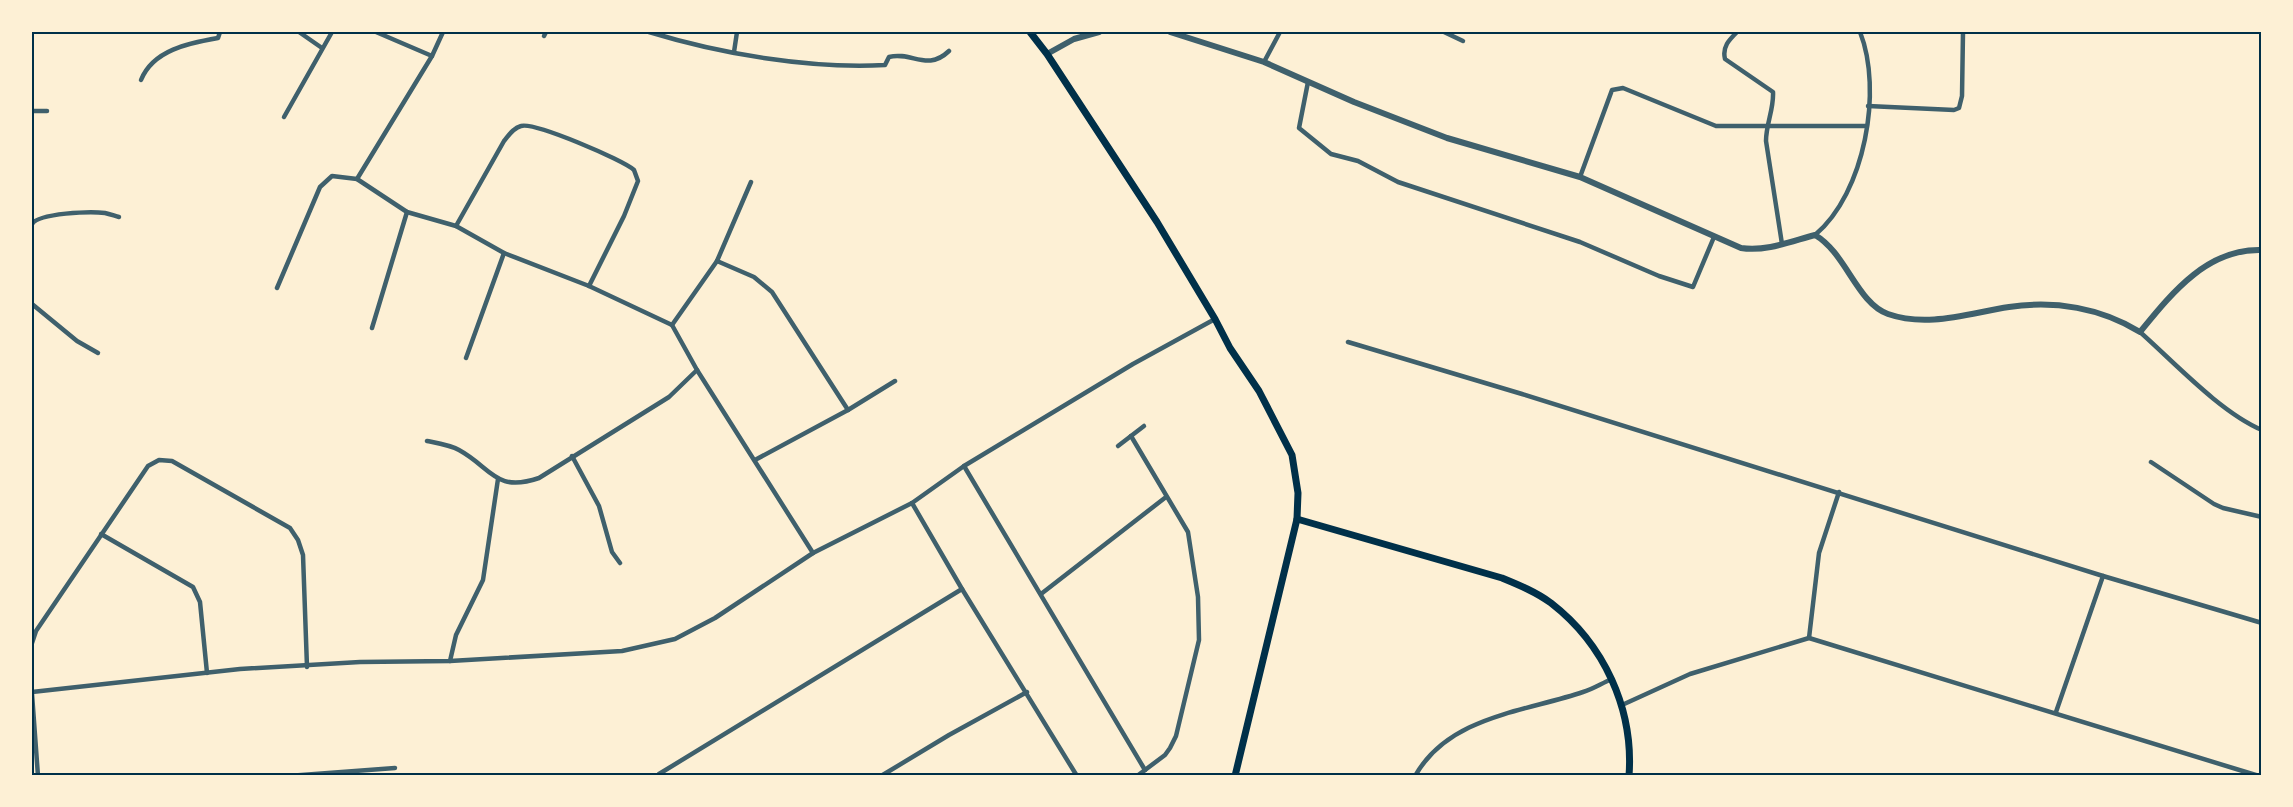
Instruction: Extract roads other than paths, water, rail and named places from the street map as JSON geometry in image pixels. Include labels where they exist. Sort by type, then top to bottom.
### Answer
[{"type":"main road","points":[[1030,32],[1047,54],[1157,222],[1230,348],[1259,391],[1289,448],[1298,493],[1297,519],[1235,776]]},
{"type":"main road","points":[[1297,519],[1502,578],[1550,602],[1578,628],[1603,661],[1612,679],[1622,705],[1629,747],[1629,776]]},
{"type":"street","points":[[141,80],[146,67],[165,53],[191,43],[218,38],[220,32]]},
{"type":"street","points":[[299,32],[322,48]]},
{"type":"street","points":[[284,117],[332,32]]},
{"type":"street","points":[[376,32],[432,56]]},
{"type":"street","points":[[357,179],[432,56],[443,32]]},
{"type":"street","points":[[649,32],[734,52],[804,63],[874,66],[885,65],[889,57],[895,55],[929,62],[944,56],[949,51]]},
{"type":"street","points":[[734,52],[737,32]]},
{"type":"street","points":[[1047,54],[1074,39],[1099,32]]},
{"type":"street","points":[[1170,32],[1264,62],[1407,124],[1580,177],[1714,237],[1750,249],[1782,244],[1815,235],[1836,214],[1855,175],[1866,126],[1869,73],[1860,32]]},
{"type":"street","points":[[1264,62],[1280,32]]},
{"type":"street","points":[[1444,32],[1463,41]]},
{"type":"street","points":[[1737,32],[1727,43],[1723,52],[1725,59],[1773,92],[1766,127],[1766,141],[1782,244]]},
{"type":"street","points":[[1868,106],[1954,110],[1959,108],[1962,96],[1963,32]]},
{"type":"street","points":[[1308,82],[1299,128],[1331,154],[1358,161],[1398,182],[1580,242],[1659,276],[1693,287],[1714,237]]},
{"type":"street","points":[[1580,177],[1612,90],[1617,88],[1623,88],[1716,126],[1866,126]]},
{"type":"street","points":[[32,111],[47,111]]},
{"type":"street","points":[[456,226],[510,132],[523,125],[545,129],[630,166],[638,181],[624,216],[589,286]]},
{"type":"street","points":[[277,288],[320,188],[332,176],[357,179],[407,212],[456,226],[504,253],[589,286],[672,325],[697,370],[813,553]]},
{"type":"street","points":[[672,325],[717,261],[751,182]]},
{"type":"street","points":[[372,328],[407,212]]},
{"type":"street","points":[[32,224],[41,217],[79,213],[105,213],[119,217]]},
{"type":"street","points":[[1815,235],[1827,242],[1867,299],[1884,313],[1926,321],[2010,307],[2066,304],[2111,318],[2140,332],[2211,395],[2243,420],[2262,430]]},
{"type":"street","points":[[2140,332],[2171,293],[2197,272],[2216,260],[2232,254],[2262,250]]},
{"type":"street","points":[[466,358],[504,253]]},
{"type":"street","points":[[717,261],[754,277],[772,292],[848,410]]},
{"type":"street","points":[[32,304],[77,341],[98,353]]},
{"type":"street","points":[[38,776],[32,693],[240,669],[450,661],[622,651],[675,639],[715,618],[813,553],[912,503],[964,466],[1133,364],[1215,319]]},
{"type":"street","points":[[1348,342],[2262,623]]},
{"type":"street","points":[[427,441],[458,449],[498,479],[507,483],[529,482],[669,397],[697,370]]},
{"type":"street","points":[[754,460],[848,410],[895,381]]},
{"type":"street","points":[[1118,446],[1144,426]]},
{"type":"street","points":[[1131,436],[1188,532],[1199,613],[1199,640],[1176,736],[1165,755],[1137,776]]},
{"type":"street","points":[[572,456],[599,506],[612,552],[620,563]]},
{"type":"street","points":[[32,643],[36,631],[148,466],[159,460],[172,461],[290,528],[298,540],[303,555],[307,667]]},
{"type":"street","points":[[2151,462],[2223,508],[2262,517]]},
{"type":"street","points":[[964,466],[1145,770]]},
{"type":"street","points":[[450,661],[456,635],[483,580],[498,479]]},
{"type":"street","points":[[1809,638],[1819,554],[1839,492]]},
{"type":"street","points":[[1041,594],[1166,497]]},
{"type":"street","points":[[912,503],[1077,776]]},
{"type":"street","points":[[101,534],[195,591],[200,602],[207,673]]},
{"type":"street","points":[[2056,712],[2103,576]]},
{"type":"street","points":[[659,774],[962,589]]},
{"type":"street","points":[[1622,705],[1690,674],[1809,638],[2259,776]]},
{"type":"street","points":[[1415,776],[1434,750],[1449,738],[1473,725],[1585,691],[1612,679]]},
{"type":"street","points":[[881,776],[1027,692]]},
{"type":"street","points":[[288,776],[395,768]]}]
